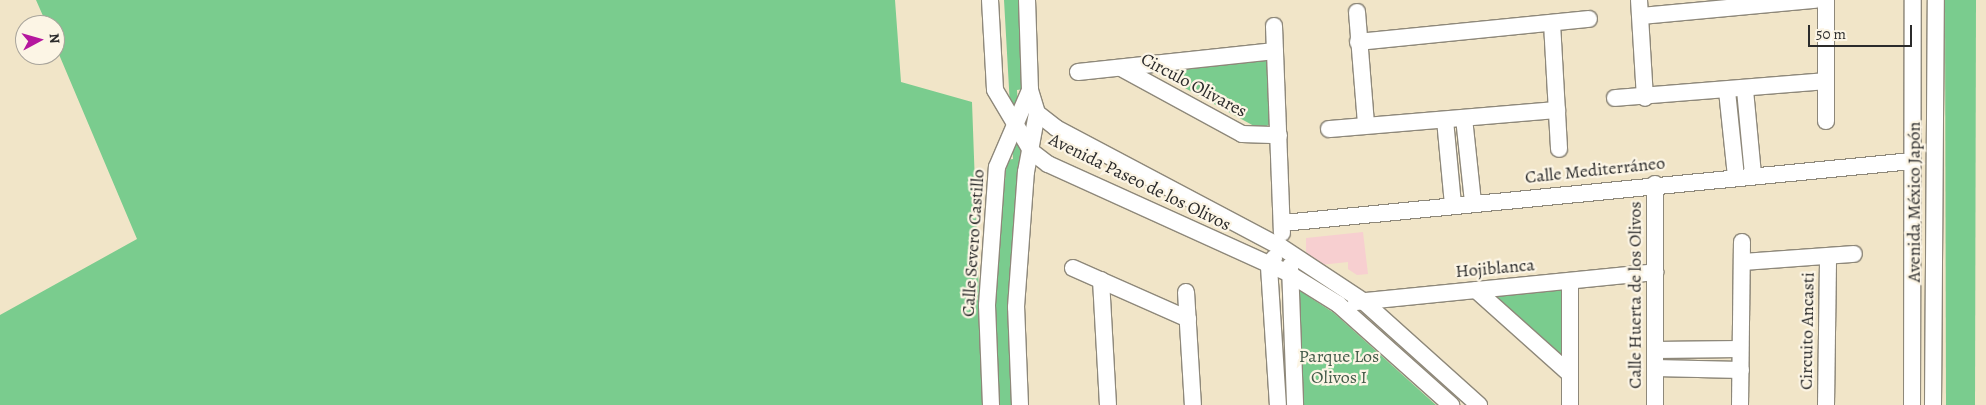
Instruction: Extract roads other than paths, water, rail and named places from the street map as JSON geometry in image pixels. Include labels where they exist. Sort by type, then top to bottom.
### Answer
[{"type":"street","name":"Avenida Paseo de los Olivos","points":[[990,0],[995,90],[1013,126],[1032,152],[1048,164],[1269,267],[1288,273],[1338,304],[1451,405]]},
{"type":"street","name":"Calle Severo Castillo","points":[[1020,405],[1016,307],[1026,172],[1032,152],[1037,113],[1030,90],[1027,0]]},
{"type":"street","points":[[1645,98],[1640,8],[1815,0]]},
{"type":"street","points":[[1826,0],[1826,122]]},
{"type":"street","name":"Avenida México Japón","points":[[1912,405],[1913,0]]},
{"type":"street","name":"Avenida México Japón","points":[[1933,405],[1936,0]]},
{"type":"street","points":[[1357,12],[1366,125]]},
{"type":"street","points":[[1358,42],[1589,19]]},
{"type":"street","points":[[1552,23],[1559,149]]},
{"type":"street","points":[[1274,26],[1282,193],[1287,222],[1295,405]]},
{"type":"street","name":"Circulo Olivares","points":[[1078,72],[1275,51]]},
{"type":"street","name":"Circulo Olivares","points":[[1121,68],[1242,134],[1280,135]]},
{"type":"street","points":[[1616,98],[1645,98],[1745,90],[1826,81]]},
{"type":"street","name":"Calle Severo Castillo","points":[[992,405],[987,305],[997,167],[1030,90]]},
{"type":"street","points":[[1745,90],[1753,175]]},
{"type":"street","points":[[1727,91],[1736,177]]},
{"type":"street","points":[[1329,129],[1557,110]]},
{"type":"street","name":"Avenida Paseo de los Olivos","points":[[1037,113],[1056,128],[1287,250],[1363,301],[1479,405]]},
{"type":"street","points":[[1464,118],[1473,202]]},
{"type":"street","points":[[1445,120],[1453,204]]},
{"type":"street","name":"Calle Mediterráneo","points":[[1287,222],[1655,184],[1912,161]]},
{"type":"street","name":"Calle Huerta de los Olivos","points":[[1655,184],[1655,405]]},
{"type":"street","points":[[1740,405],[1740,349],[1744,262],[1742,242]]},
{"type":"street","points":[[1278,405],[1269,267],[1287,250]]},
{"type":"street","name":"Circuito Ancasti","points":[[1744,262],[1828,258],[1854,254]]},
{"type":"street","name":"Circuito Ancasti","points":[[1826,405],[1828,258]]},
{"type":"street","points":[[1073,268],[1188,319]]},
{"type":"street","name":"Hojiblanca","points":[[1338,304],[1655,272]]},
{"type":"street","points":[[1101,280],[1108,405]]},
{"type":"street","points":[[1570,282],[1570,405]]},
{"type":"street","points":[[1476,290],[1570,374]]},
{"type":"street","points":[[1186,292],[1193,405]]},
{"type":"street","points":[[1655,350],[1740,349]]},
{"type":"street","points":[[1655,368],[1741,370]]},
{"type":"park label","name":"Parque Los Olivos I","points":[[1339,367]]}]
